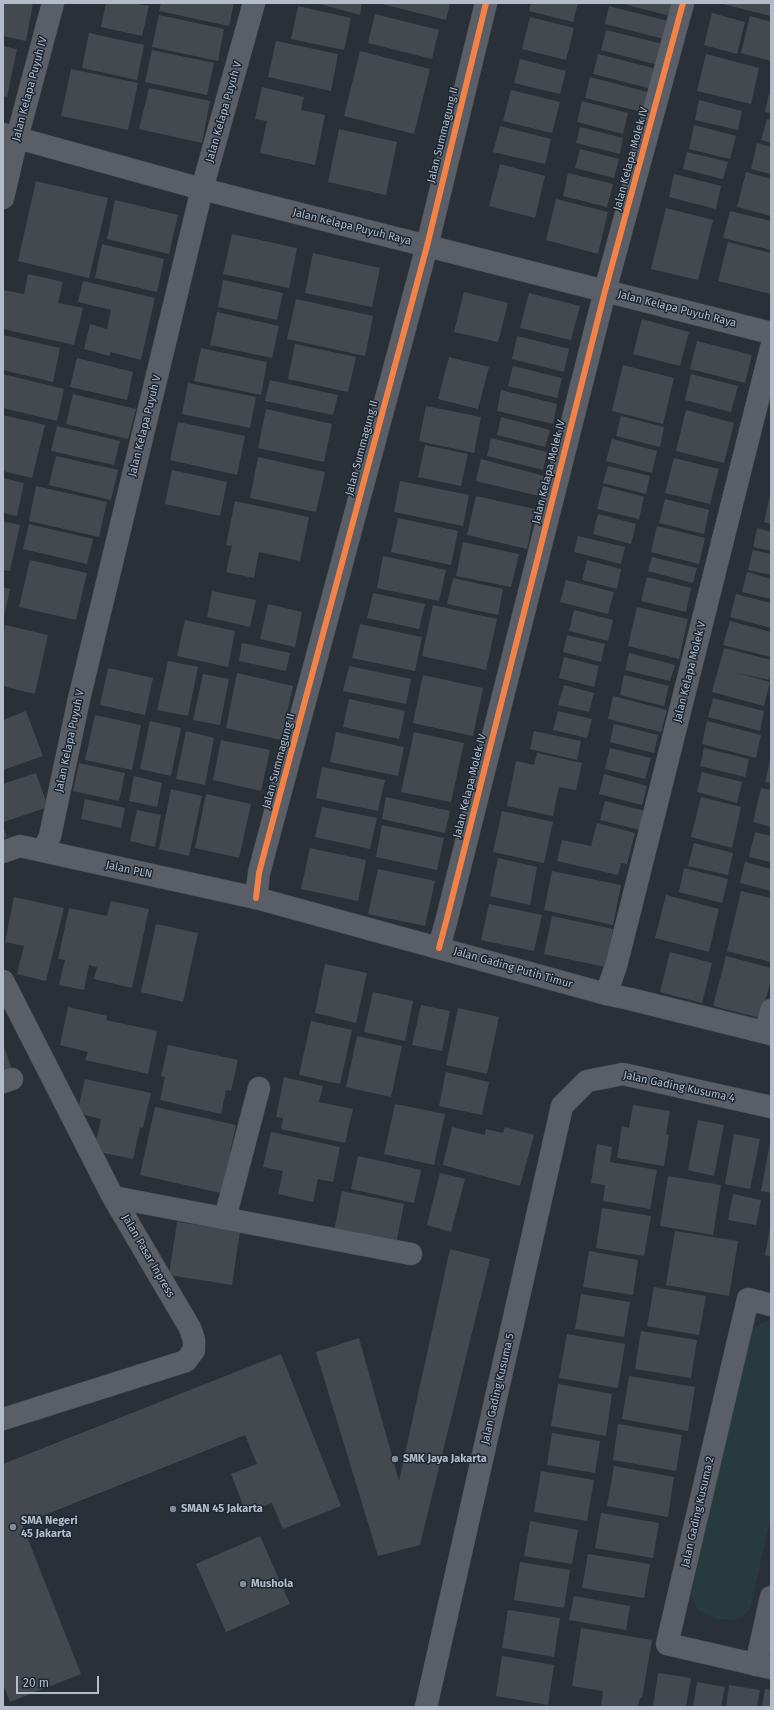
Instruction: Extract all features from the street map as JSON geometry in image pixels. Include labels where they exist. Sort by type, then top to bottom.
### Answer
[{"type":"street","name":"Jalan Kelapa Puyuh IV","points":[[3,198],[10,136],[53,3]]},
{"type":"street","name":"Jalan Kelapa Puyuh V","points":[[43,851],[50,836],[79,699],[202,189],[254,3]]},
{"type":"street","name":"Jalan Summagung II","points":[[256,898],[259,873],[265,850],[427,246],[486,3]]},
{"type":"street","name":"Jalan Kelapa Molek IV","points":[[439,948],[605,291],[683,3]]},
{"type":"street","name":"Jalan Kelapa Puyuh Raya","points":[[10,136],[202,189],[771,333]]},
{"type":"street","name":"Jalan Kelapa Molek V","points":[[606,994],[616,966],[771,348]]},
{"type":"street","name":"Jalan PLN","points":[[3,852],[20,846],[256,898]]},
{"type":"street","name":"Jalan Gading Putih Timur","points":[[256,898],[606,994],[770,1034]]},
{"type":"street","name":"Jalan Pasar Inpress","points":[[3,981],[113,1196],[190,1328],[194,1340],[194,1350],[186,1361],[3,1419]]},
{"type":"street","points":[[770,1034],[767,1027],[771,1010]]},
{"type":"street","name":"Jalan Gading Kusuma 4","points":[[587,1081],[623,1074],[771,1107]]},
{"type":"street","name":"Jalan Gading Kusuma 5","points":[[426,1707],[562,1106],[587,1081]]},
{"type":"street","points":[[225,1218],[259,1088]]},
{"type":"street","points":[[113,1196],[411,1254]]},
{"type":"street","name":"Jalan Gading Kusuma 2","points":[[764,1666],[668,1644],[748,1299],[771,1304]]},
{"type":"street","points":[[764,1666],[771,1597]]},
{"type":"green space","points":[[771,1321],[771,1516],[750,1610],[736,1620],[717,1619],[698,1610],[691,1595],[751,1331],[763,1322]]},
{"type":"building","points":[[3,3],[33,3],[26,41],[3,36]]},
{"type":"building","points":[[106,3],[133,3],[149,6],[142,36],[101,27]]},
{"type":"building","points":[[161,3],[234,3],[229,26],[159,11]]},
{"type":"building","points":[[316,3],[362,3],[360,15]]},
{"type":"building","points":[[450,3],[446,20],[382,4]]},
{"type":"building","points":[[531,3],[578,3],[573,22],[529,11]]},
{"type":"building","points":[[620,3],[673,3],[670,16]]},
{"type":"building","points":[[771,3],[771,16],[723,4]]},
{"type":"building","points":[[298,6],[351,18],[344,50],[291,39]]},
{"type":"building","points":[[609,6],[668,21],[664,39],[605,24]]},
{"type":"building","points":[[712,13],[745,22],[737,54],[704,45]]},
{"type":"building","points":[[375,14],[439,30],[432,59],[368,43]]},
{"type":"building","points":[[159,15],[224,29],[218,61],[152,47]]},
{"type":"building","points":[[750,16],[771,22],[771,61],[741,53]]},
{"type":"building","points":[[530,17],[574,28],[566,60],[522,49]]},
{"type":"building","points":[[606,30],[663,44],[658,65],[601,50]]},
{"type":"building","points":[[89,33],[144,45],[137,80],[82,68]]},
{"type":"building","points":[[276,41],[338,54],[331,91],[268,77]]},
{"type":"building","points":[[3,46],[17,49],[7,97],[3,96]]},
{"type":"building","points":[[152,50],[214,63],[207,95],[145,82]]},
{"type":"building","points":[[360,51],[430,69],[414,134],[344,116]]},
{"type":"building","points":[[598,54],[657,69],[652,89],[593,74]]},
{"type":"building","points":[[706,54],[759,68],[751,104],[697,91]]},
{"type":"building","points":[[520,59],[566,71],[560,94],[514,83]]},
{"type":"building","points":[[71,69],[138,83],[128,130],[61,116]]},
{"type":"building","points":[[590,77],[655,94],[650,114],[585,98]]},
{"type":"building","points":[[262,87],[304,97],[301,110],[325,115],[315,165],[260,153],[267,121],[255,119]]},
{"type":"building","points":[[149,88],[210,101],[202,143],[139,129]]},
{"type":"building","points":[[511,90],[560,102],[552,133],[503,121]]},
{"type":"building","points":[[769,94],[771,94],[771,113],[765,112]]},
{"type":"building","points":[[699,100],[742,111],[738,130],[695,120]]},
{"type":"building","points":[[582,101],[628,113],[623,134],[577,122]]},
{"type":"building","points":[[767,119],[771,120],[771,143],[761,140]]},
{"type":"building","points":[[694,125],[736,136],[730,159],[689,149]]},
{"type":"building","points":[[500,126],[551,139],[545,164],[493,152]]},
{"type":"building","points":[[580,127],[623,138],[620,154],[576,143]]},
{"type":"building","points":[[339,129],[397,142],[386,195],[328,182]]},
{"type":"building","points":[[757,143],[771,147],[771,174],[751,169]]},
{"type":"building","points":[[580,149],[619,159],[614,178],[575,168]]},
{"type":"building","points":[[687,152],[728,162],[723,179],[683,169]]},
{"type":"building","points":[[500,164],[545,176],[535,218],[489,206]]},
{"type":"building","points":[[746,172],[771,179],[771,216],[737,207]]},
{"type":"building","points":[[568,173],[613,184],[607,207],[563,196]]},
{"type":"building","points":[[674,174],[721,186],[716,209],[669,197]]},
{"type":"building","points":[[36,181],[108,198],[89,278],[18,261]]},
{"type":"building","points":[[556,199],[608,212],[598,254],[546,240]]},
{"type":"building","points":[[115,200],[178,215],[169,254],[107,239]]},
{"type":"building","points":[[666,208],[713,220],[698,280],[651,269]]},
{"type":"building","points":[[730,211],[771,221],[771,250],[723,238]]},
{"type":"building","points":[[232,234],[297,248],[289,288],[223,274]]},
{"type":"building","points":[[728,242],[771,253],[771,294],[718,281]]},
{"type":"building","points":[[102,244],[164,259],[157,292],[95,278]]},
{"type":"building","points":[[313,253],[380,268],[372,307],[305,293]]},
{"type":"building","points":[[28,274],[63,282],[58,303],[83,308],[74,345],[3,329],[3,290],[24,294]]},
{"type":"building","points":[[223,280],[283,293],[277,320],[218,307]]},
{"type":"building","points":[[83,281],[155,298],[141,360],[110,352],[110,356],[84,349],[90,324],[107,329],[111,310],[78,302]]},
{"type":"building","points":[[464,292],[508,303],[498,342],[454,332]]},
{"type":"building","points":[[529,293],[580,306],[571,340],[520,328]]},
{"type":"building","points":[[296,299],[373,316],[365,356],[287,339]]},
{"type":"building","points":[[217,312],[279,326],[272,358],[210,345]]},
{"type":"building","points":[[642,319],[689,332],[680,366],[633,354]]},
{"type":"building","points":[[3,335],[60,348],[53,382],[3,370]]},
{"type":"building","points":[[517,336],[569,349],[564,372],[512,359]]},
{"type":"building","points":[[697,341],[752,355],[745,383],[690,369]]},
{"type":"building","points":[[295,344],[356,357],[348,392],[288,379]]},
{"type":"building","points":[[201,348],[267,362],[261,395],[194,381]]},
{"type":"building","points":[[449,357],[489,367],[478,409],[438,399]]},
{"type":"building","points":[[77,358],[133,372],[127,400],[70,387]]},
{"type":"building","points":[[623,365],[674,378],[663,424],[612,411]]},
{"type":"building","points":[[513,366],[562,378],[557,398],[508,386]]},
{"type":"building","points":[[3,374],[64,389],[57,421],[3,408]]},
{"type":"building","points":[[691,374],[738,386],[731,412],[685,400]]},
{"type":"building","points":[[270,380],[338,395],[333,415],[265,401]]},
{"type":"building","points":[[188,383],[256,397],[250,428],[182,414]]},
{"type":"building","points":[[501,390],[557,404],[553,424],[497,411]]},
{"type":"building","points":[[73,394],[136,409],[128,439],[66,424]]},
{"type":"building","points":[[426,406],[481,417],[474,453],[419,441]]},
{"type":"building","points":[[266,409],[332,424],[324,462],[258,448]]},
{"type":"building","points":[[686,410],[734,423],[724,463],[676,451]]},
{"type":"building","points":[[3,415],[45,425],[32,478],[3,471]]},
{"type":"building","points":[[621,416],[664,427],[660,447],[616,436]]},
{"type":"building","points":[[501,417],[550,430],[545,447],[497,435]]},
{"type":"building","points":[[178,422],[245,436],[237,475],[170,460]]},
{"type":"building","points":[[57,426],[120,441],[114,465],[51,451]]},
{"type":"building","points":[[491,438],[547,452],[543,470],[487,456]]},
{"type":"building","points":[[612,439],[657,451],[652,473],[606,461]]},
{"type":"building","points":[[425,445],[468,454],[461,486],[418,477]]},
{"type":"building","points":[[56,456],[118,470],[111,500],[49,485]]},
{"type":"building","points":[[258,457],[325,472],[316,512],[250,498]]},
{"type":"building","points":[[674,458],[719,469],[710,504],[665,493]]},
{"type":"building","points":[[481,459],[544,476],[539,496],[476,481]]},
{"type":"building","points":[[608,466],[650,476],[646,494],[603,483]]},
{"type":"building","points":[[172,470],[227,482],[220,516],[165,504]]},
{"type":"building","points":[[3,478],[24,483],[17,516],[3,513]]},
{"type":"building","points":[[400,481],[469,495],[463,526],[394,512]]},
{"type":"building","points":[[36,486],[107,502],[99,537],[29,521]]},
{"type":"building","points":[[603,486],[644,497],[639,519],[597,509]]},
{"type":"building","points":[[771,495],[771,524],[764,522]]},
{"type":"building","points":[[476,496],[535,509],[527,549],[467,535]]},
{"type":"building","points":[[665,499],[709,510],[704,534],[659,523]]},
{"type":"building","points":[[235,501],[309,517],[300,561],[259,552],[254,578],[226,572],[232,546],[226,545]]},
{"type":"building","points":[[598,514],[636,524],[631,544],[593,534]]},
{"type":"building","points":[[398,518],[458,531],[451,565],[391,552]]},
{"type":"building","points":[[3,521],[20,525],[10,571],[3,570]]},
{"type":"building","points":[[29,524],[93,539],[87,564],[23,549]]},
{"type":"building","points":[[657,526],[705,538],[699,564],[651,552]]},
{"type":"building","points":[[757,528],[771,532],[771,551],[753,547]]},
{"type":"building","points":[[578,536],[625,547],[621,564],[574,552]]},
{"type":"building","points":[[463,542],[519,554],[511,587],[456,576]]},
{"type":"building","points":[[753,550],[771,554],[771,575],[748,570]]},
{"type":"building","points":[[383,556],[446,570],[439,601],[377,588]]},
{"type":"building","points":[[652,557],[697,568],[693,583],[648,571]]},
{"type":"building","points":[[30,560],[87,573],[76,620],[19,607]]},
{"type":"building","points":[[587,560],[621,569],[617,589],[582,580]]},
{"type":"building","points":[[747,572],[771,579],[771,599],[742,592]]},
{"type":"building","points":[[647,577],[691,588],[686,612],[641,601]]},
{"type":"building","points":[[453,578],[503,589],[498,615],[447,604]]},
{"type":"building","points":[[566,580],[614,592],[608,614],[560,602]]},
{"type":"building","points":[[3,587],[10,589],[4,617],[3,617]]},
{"type":"building","points":[[212,591],[256,600],[250,627],[207,617]]},
{"type":"building","points":[[373,593],[425,604],[419,629],[367,618]]},
{"type":"building","points":[[736,594],[771,603],[771,628],[730,617]]},
{"type":"building","points":[[268,604],[302,612],[295,647],[260,639]]},
{"type":"building","points":[[433,605],[497,619],[486,670],[422,656]]},
{"type":"building","points":[[637,607],[688,619],[679,659],[628,646]]},
{"type":"building","points":[[574,610],[613,620],[608,641],[569,631]]},
{"type":"building","points":[[185,620],[235,631],[228,667],[177,656]]},
{"type":"building","points":[[730,621],[771,632],[771,657],[723,645]]},
{"type":"building","points":[[360,624],[422,637],[415,671],[352,658]]},
{"type":"building","points":[[5,625],[48,635],[35,694],[3,686],[3,635]]},
{"type":"building","points":[[567,635],[605,644],[601,662],[563,652]]},
{"type":"building","points":[[242,643],[290,653],[286,671],[239,661]]},
{"type":"building","points":[[724,648],[771,660],[769,680],[733,672],[770,682],[764,706],[712,692]]},
{"type":"building","points":[[629,653],[675,665],[670,681],[625,670]]},
{"type":"building","points":[[564,657],[599,666],[594,687],[559,678]]},
{"type":"building","points":[[168,661],[198,667],[188,716],[157,710]]},
{"type":"building","points":[[349,666],[411,679],[406,704],[343,691]]},
{"type":"building","points":[[108,668],[153,678],[145,715],[100,705]]},
{"type":"building","points":[[237,673],[293,686],[281,740],[226,728]]},
{"type":"building","points":[[203,674],[229,679],[220,725],[193,720]]},
{"type":"building","points":[[423,675],[483,688],[473,736],[413,723]]},
{"type":"building","points":[[624,675],[669,686],[664,706],[620,695]]},
{"type":"building","points":[[564,685],[594,693],[589,712],[558,705]]},
{"type":"building","points":[[613,696],[667,710],[661,732],[608,719]]},
{"type":"building","points":[[713,698],[764,711],[760,731],[708,717]]},
{"type":"building","points":[[349,699],[405,711],[399,739],[343,727]]},
{"type":"building","points":[[26,711],[43,756],[3,770],[3,720]]},
{"type":"building","points":[[558,711],[592,719],[587,738],[553,730]]},
{"type":"building","points":[[95,715],[141,725],[132,770],[85,760]]},
{"type":"building","points":[[150,721],[181,728],[171,776],[140,769]]},
{"type":"building","points":[[707,721],[761,735],[756,758],[702,744]]},
{"type":"building","points":[[614,724],[658,735],[654,753],[610,742]]},
{"type":"building","points":[[186,731],[214,738],[205,785],[176,779]]},
{"type":"building","points":[[534,731],[581,741],[577,760],[530,749]]},
{"type":"building","points":[[336,732],[404,747],[398,776],[330,762]]},
{"type":"building","points":[[414,732],[464,743],[451,802],[401,792]]},
{"type":"building","points":[[221,740],[270,750],[261,791],[213,780]]},
{"type":"building","points":[[610,748],[651,758],[645,779],[605,769]]},
{"type":"building","points":[[704,748],[749,759],[745,777],[700,766]]},
{"type":"building","points":[[537,753],[582,763],[576,790],[559,787],[553,816],[507,806],[516,761],[534,765]]},
{"type":"building","points":[[771,761],[771,783],[765,782]]},
{"type":"building","points":[[79,763],[125,773],[119,801],[73,791]]},
{"type":"building","points":[[322,767],[385,780],[378,811],[316,798]]},
{"type":"building","points":[[702,772],[742,782],[737,803],[697,792]]},
{"type":"building","points":[[36,773],[48,807],[4,822],[3,784]]},
{"type":"building","points":[[604,774],[647,786],[642,805],[599,794]]},
{"type":"building","points":[[134,776],[162,783],[157,807],[129,801]]},
{"type":"building","points":[[761,788],[771,790],[771,827],[753,822]]},
{"type":"building","points":[[171,789],[202,796],[189,856],[159,849]]},
{"type":"building","points":[[206,794],[251,804],[239,858],[195,848]]},
{"type":"building","points":[[386,797],[450,811],[445,833],[382,819]]},
{"type":"building","points":[[701,797],[741,807],[732,848],[691,837]]},
{"type":"building","points":[[85,799],[125,808],[121,828],[81,819]]},
{"type":"building","points":[[605,801],[645,811],[640,830],[600,820]]},
{"type":"building","points":[[322,807],[377,818],[370,849],[315,837]]},
{"type":"building","points":[[137,810],[161,815],[155,847],[130,841]]},
{"type":"building","points":[[502,811],[553,822],[544,863],[493,852]]},
{"type":"building","points":[[597,823],[635,833],[627,864],[621,863],[618,875],[557,861],[562,840],[591,846]]},
{"type":"building","points":[[382,825],[444,838],[437,870],[376,857]]},
{"type":"building","points":[[3,827],[7,837],[3,838]]},
{"type":"building","points":[[755,832],[771,836],[771,862],[749,857]]},
{"type":"building","points":[[694,843],[733,853],[728,875],[688,866]]},
{"type":"building","points":[[310,848],[366,860],[358,901],[301,889]]},
{"type":"building","points":[[498,858],[537,867],[530,905],[490,896]]},
{"type":"building","points":[[745,862],[771,869],[771,891],[740,883]]},
{"type":"building","points":[[684,868],[728,879],[722,903],[679,892]]},
{"type":"building","points":[[378,869],[435,881],[425,926],[368,914]]},
{"type":"building","points":[[552,871],[621,885],[613,925],[544,910]]},
{"type":"building","points":[[741,891],[771,898],[771,962],[727,951]]},
{"type":"building","points":[[666,895],[719,909],[709,952],[655,938]]},
{"type":"building","points":[[14,897],[64,908],[46,981],[17,974],[24,946],[5,942]]},
{"type":"building","points":[[111,901],[149,909],[132,988],[94,979],[97,967],[89,965],[84,990],[59,985],[65,960],[58,959],[69,908],[107,916]]},
{"type":"building","points":[[489,904],[542,915],[534,951],[481,940]]},
{"type":"building","points":[[552,916],[613,929],[605,967],[544,954]]},
{"type":"building","points":[[156,924],[198,933],[183,1002],[141,992]]},
{"type":"building","points":[[670,952],[712,963],[702,1003],[660,992]]},
{"type":"building","points":[[726,956],[771,968],[771,978],[761,1018],[713,1006]]},
{"type":"building","points":[[325,964],[367,973],[356,1023],[315,1013]]},
{"type":"building","points":[[373,992],[413,1001],[405,1041],[364,1032]]},
{"type":"building","points":[[421,1005],[450,1011],[442,1051],[412,1045]]},
{"type":"building","points":[[68,1007],[107,1016],[106,1020],[157,1031],[148,1074],[85,1060],[88,1052],[60,1045]]},
{"type":"building","points":[[458,1008],[499,1017],[487,1074],[446,1065]]},
{"type":"building","points":[[311,1021],[352,1030],[340,1084],[299,1075]]},
{"type":"building","points":[[357,1036],[402,1046],[391,1097],[346,1087]]},
{"type":"building","points":[[3,1043],[13,1073],[3,1076]]},
{"type":"building","points":[[168,1045],[238,1060],[231,1091],[226,1090],[221,1114],[160,1100],[165,1077],[161,1076]]},
{"type":"building","points":[[446,1072],[489,1082],[482,1115],[439,1106]]},
{"type":"building","points":[[284,1077],[323,1086],[319,1102],[353,1109],[345,1143],[281,1129],[283,1118],[276,1117]]},
{"type":"building","points":[[85,1079],[151,1093],[143,1128],[140,1127],[133,1159],[94,1151],[101,1119],[77,1113]]},
{"type":"building","points":[[395,1104],[445,1114],[434,1165],[384,1154]]},
{"type":"building","points":[[633,1105],[670,1111],[666,1134],[669,1135],[664,1166],[617,1158],[622,1126],[629,1128]]},
{"type":"building","points":[[155,1107],[236,1125],[221,1193],[140,1175]]},
{"type":"building","points":[[698,1120],[724,1125],[714,1176],[688,1170]]},
{"type":"building","points":[[452,1127],[485,1135],[486,1129],[503,1133],[505,1127],[534,1135],[520,1186],[443,1165]]},
{"type":"building","points":[[271,1132],[340,1147],[333,1182],[318,1179],[313,1202],[278,1194],[283,1171],[263,1167]]},
{"type":"building","points":[[734,1134],[760,1139],[750,1189],[725,1184]]},
{"type":"building","points":[[771,1143],[771,1193],[761,1191]]},
{"type":"building","points":[[597,1144],[612,1147],[610,1162],[657,1170],[650,1209],[603,1201],[605,1185],[591,1183]]},
{"type":"building","points":[[358,1156],[421,1170],[414,1203],[351,1189]]},
{"type":"building","points":[[440,1173],[465,1179],[451,1232],[427,1225]]},
{"type":"building","points":[[668,1176],[721,1185],[713,1235],[660,1226]]},
{"type":"building","points":[[342,1191],[404,1204],[396,1244],[334,1231]]},
{"type":"building","points":[[733,1194],[761,1200],[756,1225],[728,1220]]},
{"type":"building","points":[[602,1208],[651,1216],[644,1256],[596,1248]]},
{"type":"building","points":[[177,1222],[240,1231],[232,1285],[169,1275]]},
{"type":"building","points":[[771,1228],[771,1257],[765,1255]]},
{"type":"building","points":[[675,1231],[738,1241],[729,1296],[666,1285]]},
{"type":"building","name":"SMK Jaya Jakarta","points":[[450,1249],[490,1259],[420,1545],[378,1556],[316,1352],[359,1338],[399,1481]]},
{"type":"building","points":[[589,1251],[638,1260],[633,1295],[583,1287]]},
{"type":"building","points":[[654,1287],[706,1296],[699,1335],[647,1326]]},
{"type":"building","points":[[581,1294],[630,1302],[624,1337],[575,1329]]},
{"type":"building","points":[[641,1331],[697,1340],[691,1378],[635,1369]]},
{"type":"building","points":[[567,1334],[625,1344],[618,1388],[559,1378]]},
{"type":"building","name":"SMA Negeri 45 Jakarta","points":[[281,1354],[341,1506],[283,1529],[272,1503],[246,1513],[231,1474],[257,1464],[245,1435],[22,1524],[81,1674],[10,1702],[3,1684],[3,1464]]},
{"type":"building","points":[[629,1376],[695,1387],[688,1431],[622,1419]]},
{"type":"building","points":[[558,1384],[612,1394],[606,1436],[551,1426]]},
{"type":"building","points":[[618,1424],[682,1435],[676,1471],[613,1460]]},
{"type":"building","points":[[552,1433],[600,1441],[595,1473],[547,1465]]},
{"type":"building","points":[[614,1466],[674,1477],[668,1517],[607,1506]]},
{"type":"building","points":[[541,1471],[594,1480],[587,1521],[534,1512]]},
{"type":"building","points":[[601,1513],[659,1523],[653,1558],[595,1548]]},
{"type":"building","points":[[530,1521],[578,1530],[572,1564],[524,1556]]},
{"type":"building","name":"Mushola","points":[[260,1536],[290,1604],[226,1632],[196,1564]]},
{"type":"building","points":[[588,1554],[650,1564],[644,1598],[582,1588]]},
{"type":"building","points":[[520,1562],[570,1570],[564,1608],[514,1600]]},
{"type":"building","points":[[574,1596],[630,1606],[626,1630],[569,1620]]},
{"type":"building","points":[[508,1610],[560,1618],[554,1657],[502,1648]]},
{"type":"building","points":[[581,1628],[652,1640],[642,1698],[640,1698],[638,1707],[601,1707],[603,1691],[572,1686]]},
{"type":"building","points":[[502,1656],[554,1665],[548,1705],[496,1696]]},
{"type":"building","points":[[658,1673],[691,1678],[686,1707],[653,1707]]},
{"type":"building","points":[[697,1682],[725,1687],[721,1707],[693,1707]]},
{"type":"building","points":[[729,1685],[760,1690],[757,1707],[726,1707]]},
{"type":"building","points":[[765,1689],[771,1690],[771,1707],[762,1707]]},
{"type":"cycle path","points":[[256,898],[259,873],[265,850],[427,246],[486,3]]},
{"type":"cycle path","points":[[439,948],[605,291],[683,3]]},
{"type":"place","name":"SMK Jaya Jakarta","points":[[395,1459]]},
{"type":"place","name":"SMAN 45 Jakarta","points":[[173,1509]]},
{"type":"place","name":"SMA Negeri 45 Jakarta","points":[[13,1527]]},
{"type":"place","name":"Mushola","points":[[243,1584]]}]
